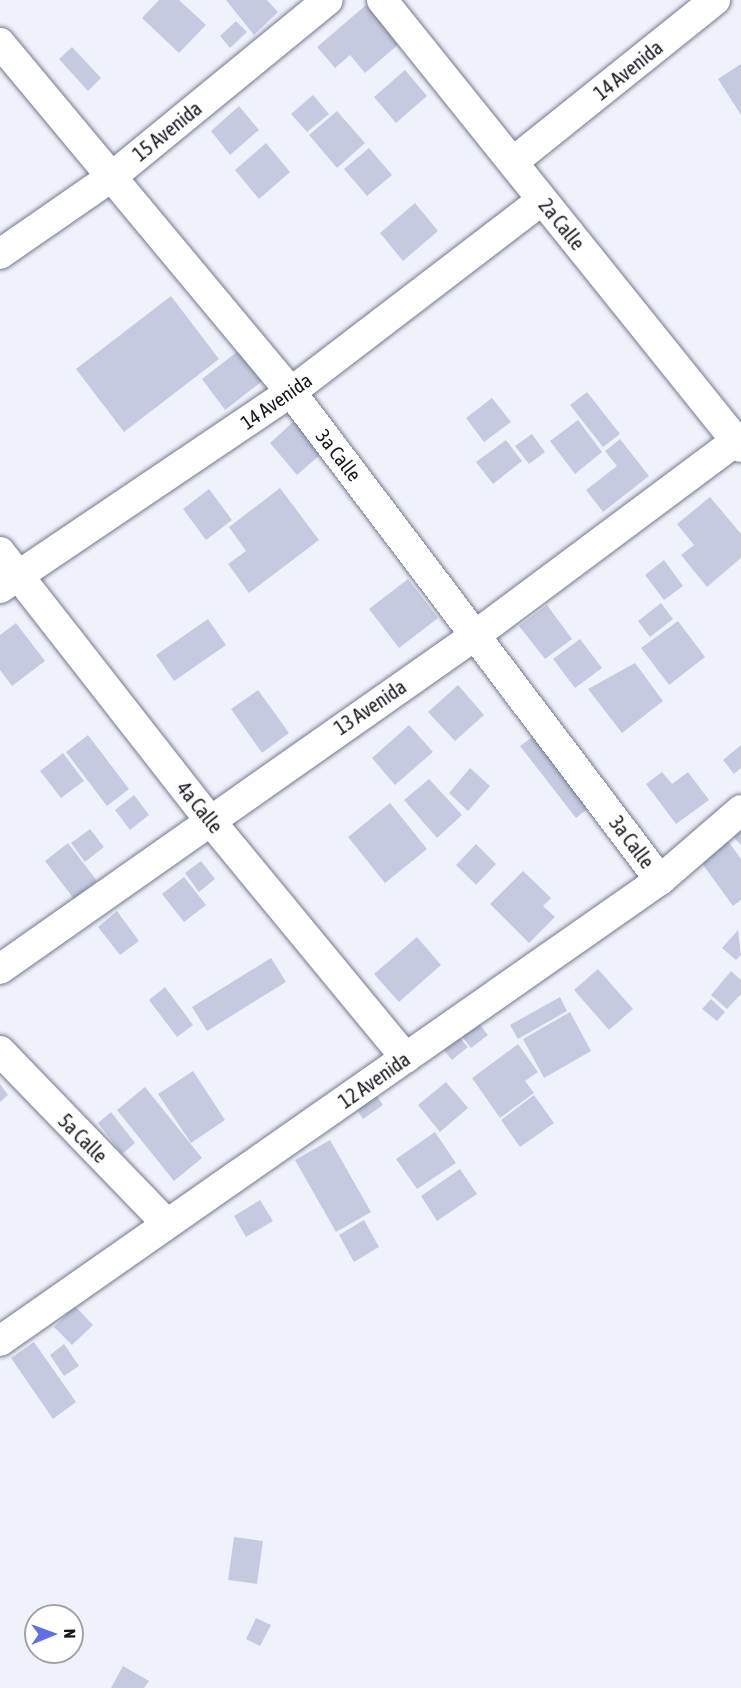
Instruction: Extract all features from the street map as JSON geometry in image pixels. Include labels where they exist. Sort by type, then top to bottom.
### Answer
[{"type":"street","name":"15 Avenida","points":[[0,254],[114,175],[328,0]]},
{"type":"street","name":"2a Calle","points":[[382,0],[739,444]]},
{"type":"street","name":"14 Avenida","points":[[513,162],[715,0]]},
{"type":"street","name":"3a Calle","points":[[0,43],[114,175],[291,392],[477,634],[660,880]]},
{"type":"street","name":"14 Avenida","points":[[9,582],[291,392],[542,200]]},
{"type":"street","name":"13 Avenida","points":[[0,969],[208,818],[477,634],[739,444]]},
{"type":"street","name":"4a Calle","points":[[0,552],[9,582],[406,1058]]},
{"type":"street","name":"12 Avenida","points":[[0,1341],[660,880],[741,810]]},
{"type":"street","name":"5a Calle","points":[[0,1051],[167,1224]]},
{"type":"building","points":[[159,0],[179,0],[206,25],[179,53],[142,18]]},
{"type":"building","points":[[226,0],[267,0],[278,12],[254,35]]},
{"type":"building","points":[[366,5],[399,44],[365,73],[350,55],[335,68],[317,47]]},
{"type":"building","points":[[236,21],[247,32],[230,48],[220,36]]},
{"type":"building","points":[[72,47],[101,78],[88,91],[59,59]]},
{"type":"building","points":[[741,64],[741,115],[718,79]]},
{"type":"building","points":[[405,70],[427,96],[396,123],[374,97]]},
{"type":"building","points":[[313,95],[329,114],[307,132],[291,114]]},
{"type":"building","points":[[239,106],[259,130],[230,155],[211,131]]},
{"type":"building","points":[[337,111],[365,143],[337,168],[309,135]]},
{"type":"building","points":[[266,143],[290,172],[259,199],[235,170]]},
{"type":"building","points":[[369,148],[392,175],[367,196],[344,169]]},
{"type":"building","points":[[415,203],[438,231],[403,261],[380,233]]},
{"type":"building","points":[[171,296],[219,359],[124,432],[76,369]]},
{"type":"building","points":[[242,348],[265,379],[225,410],[202,379]]},
{"type":"building","points":[[587,392],[620,434],[603,447],[570,405]]},
{"type":"building","points":[[492,398],[511,422],[484,442],[466,418]]},
{"type":"building","points":[[578,420],[602,452],[575,474],[550,441]]},
{"type":"building","points":[[294,421],[321,454],[297,475],[270,443]]},
{"type":"building","points":[[532,434],[545,452],[529,464],[515,446]]},
{"type":"building","points":[[620,439],[649,476],[603,512],[586,490],[617,466],[605,451]]},
{"type":"building","points":[[506,440],[522,461],[493,484],[476,462]]},
{"type":"building","points":[[280,488],[319,540],[249,593],[228,564],[246,551],[229,527]]},
{"type":"building","points":[[209,489],[232,520],[206,540],[183,509]]},
{"type":"building","points":[[710,497],[741,534],[741,558],[707,587],[681,555],[694,545],[677,524]]},
{"type":"building","points":[[664,560],[683,586],[664,600],[645,575]]},
{"type":"building","points":[[408,579],[438,618],[399,648],[369,609]]},
{"type":"building","points":[[661,603],[673,619],[650,637],[638,621]]},
{"type":"building","points":[[547,605],[572,639],[545,659],[519,626]]},
{"type":"building","points":[[208,619],[226,645],[174,681],[156,655]]},
{"type":"building","points":[[678,621],[705,657],[669,685],[641,648]]},
{"type":"building","points":[[16,623],[45,661],[12,686],[0,670],[0,635]]},
{"type":"building","points":[[580,639],[602,668],[575,688],[553,659]]},
{"type":"building","points":[[635,663],[663,701],[622,733],[588,689]]},
{"type":"building","points":[[458,685],[484,715],[455,741],[428,712]]},
{"type":"building","points":[[258,690],[289,733],[262,753],[231,709]]},
{"type":"building","points":[[409,725],[433,752],[395,785],[372,758]]},
{"type":"building","points":[[88,735],[129,789],[107,806],[66,752]]},
{"type":"building","points":[[535,735],[590,807],[576,818],[520,746]]},
{"type":"building","points":[[741,745],[741,768],[734,774],[723,760]]},
{"type":"building","points":[[63,753],[84,781],[61,798],[40,771]]},
{"type":"building","points":[[470,768],[490,786],[468,811],[449,793]]},
{"type":"building","points":[[662,772],[672,784],[688,772],[709,800],[676,824],[646,784]]},
{"type":"building","points":[[429,779],[462,815],[437,838],[404,800]]},
{"type":"building","points":[[134,795],[149,815],[130,830],[115,810]]},
{"type":"building","points":[[390,803],[427,849],[385,883],[348,837]]},
{"type":"building","points":[[741,823],[741,845],[730,833]]},
{"type":"building","points":[[90,829],[104,847],[85,862],[71,843]]},
{"type":"building","points":[[728,841],[741,859],[741,900],[733,906],[701,862]]},
{"type":"building","points":[[68,843],[97,881],[74,899],[45,861]]},
{"type":"building","points":[[476,844],[496,864],[476,885],[456,865]]},
{"type":"building","points":[[201,861],[215,879],[199,892],[185,873]]},
{"type":"building","points":[[523,871],[551,898],[543,906],[555,917],[529,943],[490,904]]},
{"type":"building","points":[[184,877],[206,905],[184,922],[162,894]]},
{"type":"building","points":[[117,911],[139,941],[120,955],[98,927]]},
{"type":"building","points":[[738,930],[741,955],[736,960],[722,948]]},
{"type":"building","points":[[417,937],[441,965],[399,1002],[374,974]]},
{"type":"building","points":[[271,958],[286,982],[207,1031],[192,1007]]},
{"type":"building","points":[[598,969],[633,1009],[609,1030],[574,990]]},
{"type":"building","points":[[731,971],[741,980],[741,994],[727,1009],[711,995]]},
{"type":"building","points":[[165,987],[193,1025],[177,1037],[149,1000]]},
{"type":"building","points":[[560,997],[567,1011],[518,1039],[510,1025]]},
{"type":"building","points":[[711,999],[725,1012],[717,1021],[702,1009]]},
{"type":"building","points":[[570,1012],[591,1051],[544,1078],[523,1039]]},
{"type":"building","points":[[476,1020],[488,1035],[471,1048],[459,1033]]},
{"type":"building","points":[[458,1036],[468,1047],[452,1060],[442,1048]]},
{"type":"building","points":[[518,1044],[538,1072],[525,1081],[534,1093],[500,1118],[472,1078]]},
{"type":"building","points":[[193,1071],[225,1120],[191,1143],[158,1094]]},
{"type":"building","points":[[446,1082],[468,1108],[440,1132],[418,1105]]},
{"type":"building","points":[[0,1084],[8,1095],[0,1102]]},
{"type":"building","points":[[145,1087],[202,1158],[174,1181],[117,1110]]},
{"type":"building","points":[[375,1094],[383,1105],[363,1119],[356,1108]]},
{"type":"building","points":[[534,1095],[554,1123],[520,1147],[501,1120]]},
{"type":"building","points":[[111,1112],[135,1143],[122,1154],[98,1123]]},
{"type":"building","points":[[435,1132],[456,1163],[417,1189],[396,1159]]},
{"type":"building","points":[[330,1140],[371,1212],[336,1232],[295,1160]]},
{"type":"building","points":[[460,1169],[477,1194],[437,1221],[421,1196]]},
{"type":"building","points":[[260,1200],[273,1221],[246,1237],[234,1216]]},
{"type":"building","points":[[364,1220],[379,1247],[354,1262],[339,1235]]},
{"type":"building","points":[[75,1306],[93,1325],[72,1345],[54,1327]]},
{"type":"building","points":[[34,1342],[76,1402],[53,1419],[11,1358]]},
{"type":"building","points":[[64,1344],[79,1366],[64,1376],[50,1355]]},
{"type":"building","points":[[234,1537],[263,1541],[257,1584],[228,1580]]},
{"type":"building","points":[[256,1618],[271,1625],[260,1646],[246,1639]]},
{"type":"building","points":[[123,1666],[149,1681],[144,1688],[111,1688]]}]
